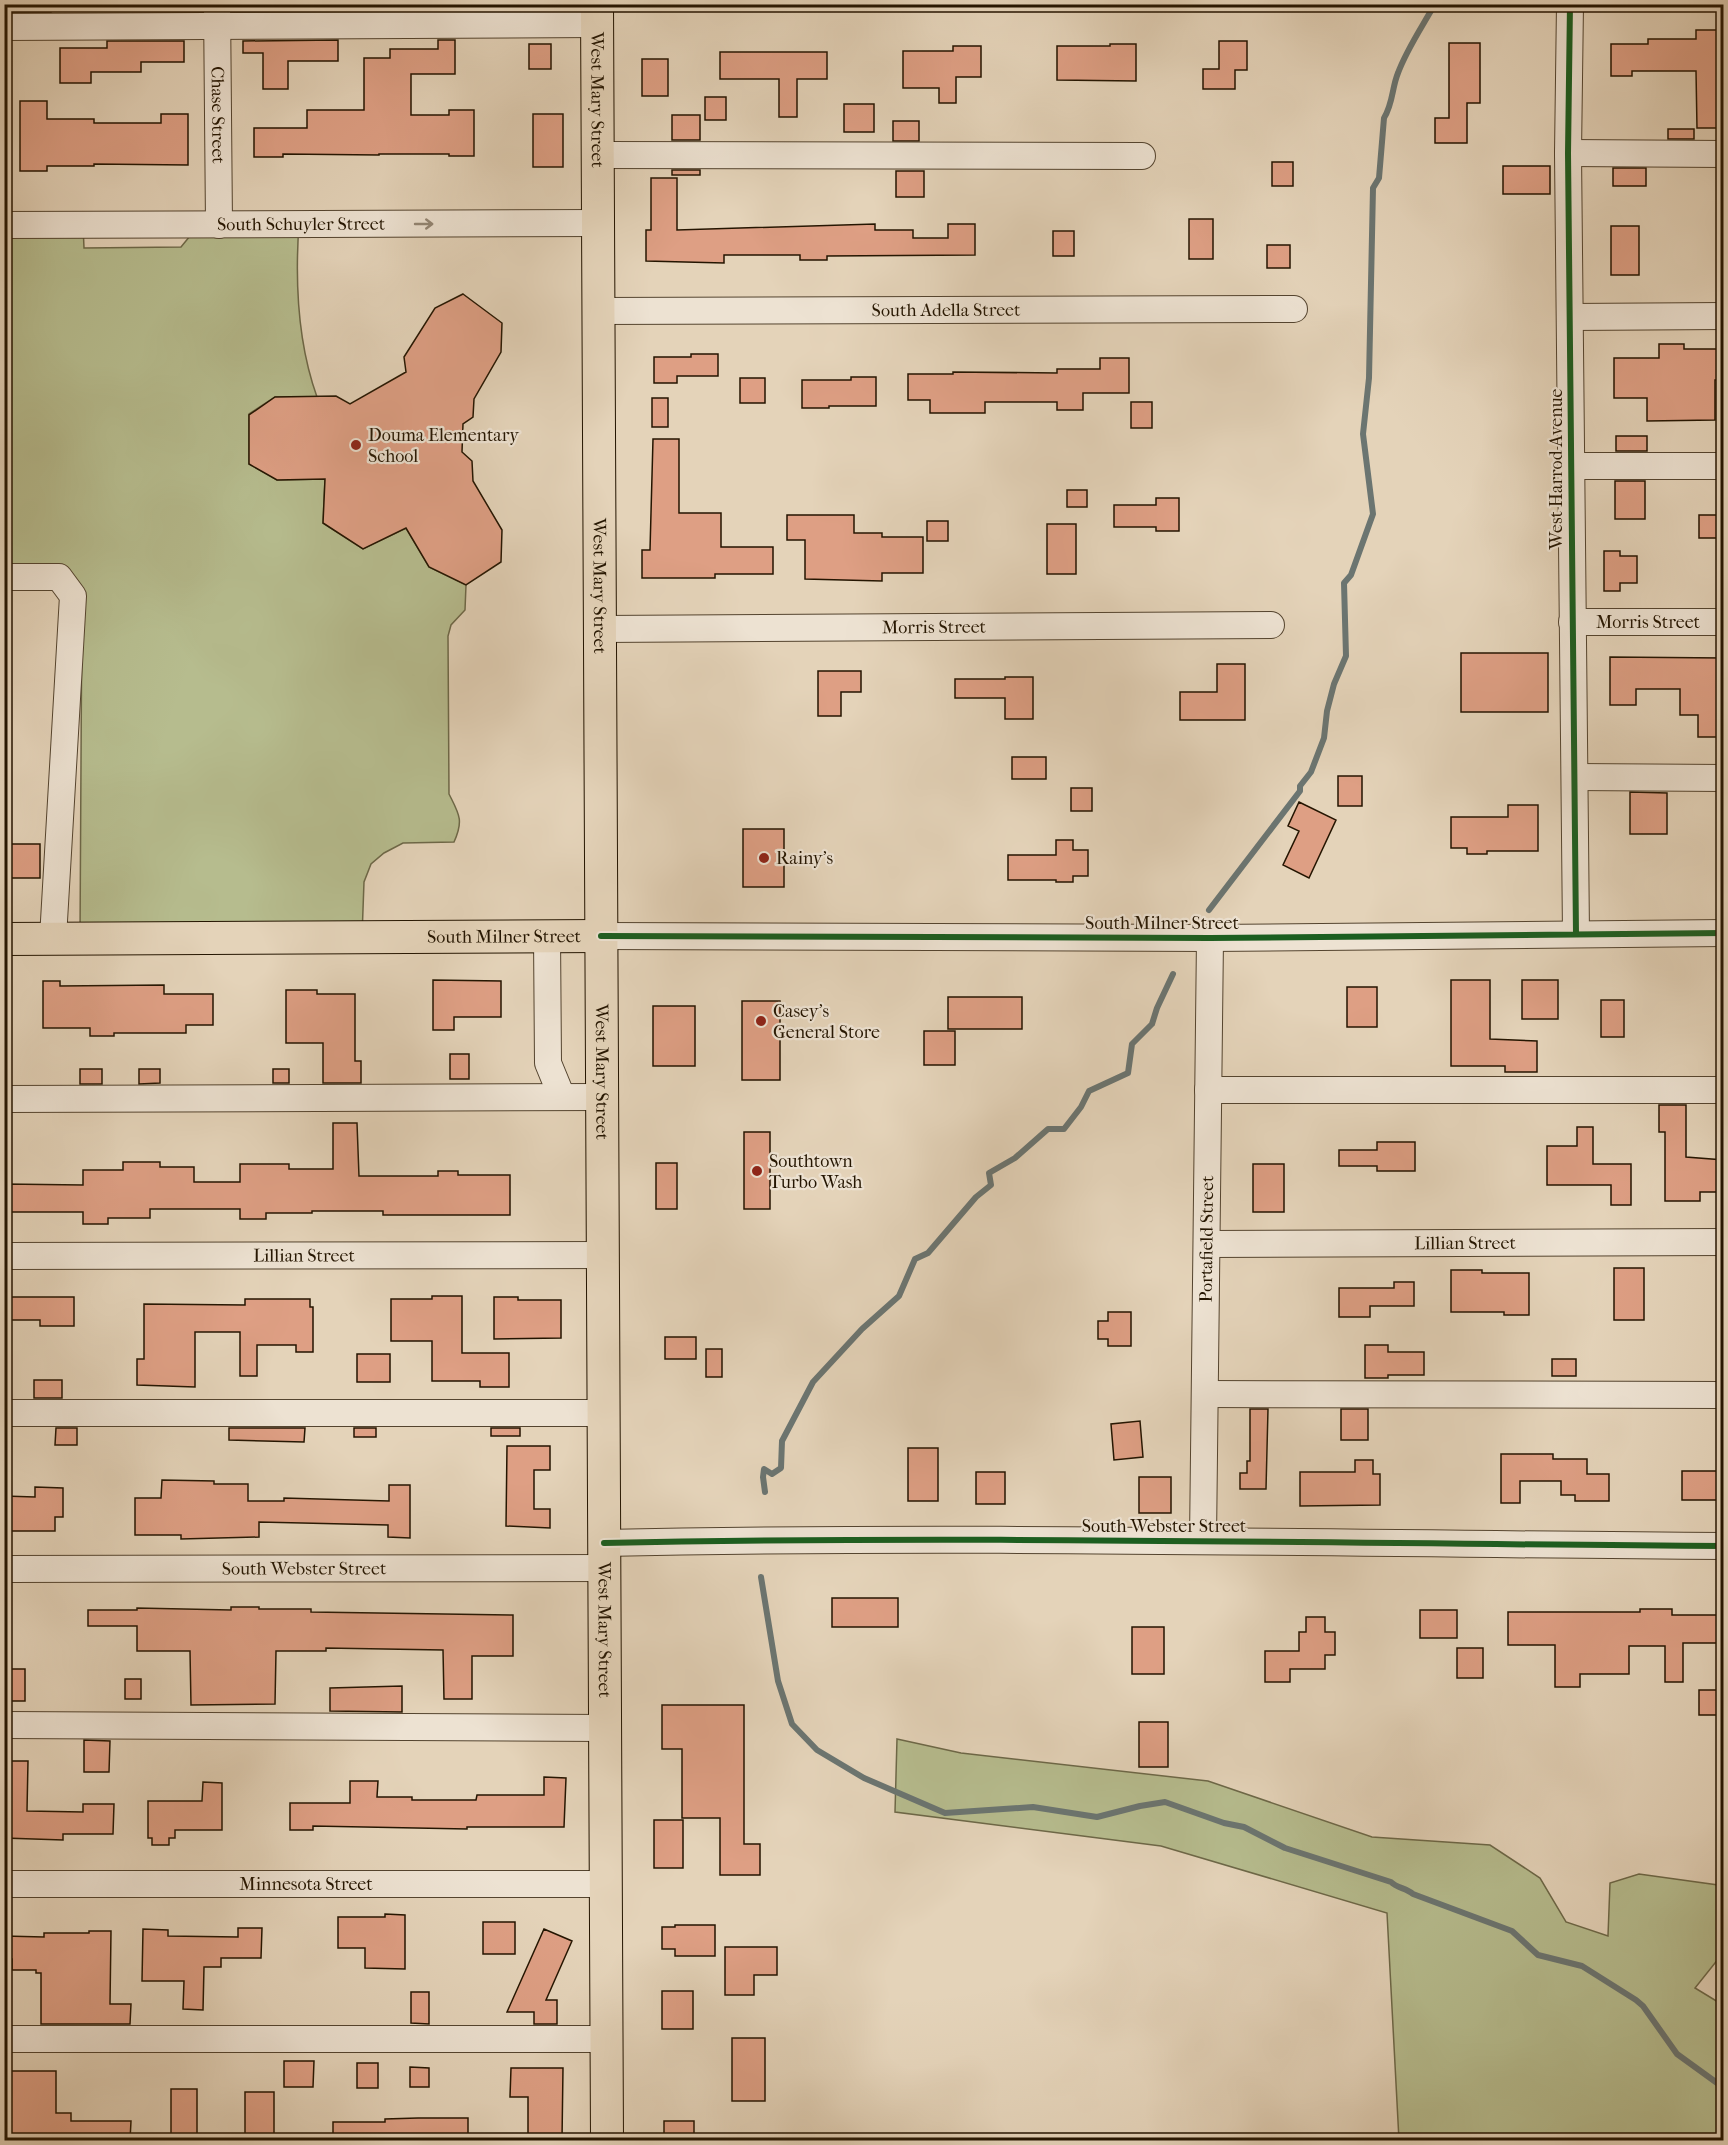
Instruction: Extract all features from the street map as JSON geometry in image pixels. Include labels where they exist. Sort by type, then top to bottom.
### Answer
[{"type":"main road","name":"West Mary Street","points":[[597,14],[607,2140]]},
{"type":"main road","name":"South Milner Street","points":[[4,939],[601,936]]},
{"type":"street","name":"West Harrod Avenue","points":[[1570,4],[1568,153],[1576,934]]},
{"type":"street","points":[[4,27],[217,15],[597,14]]},
{"type":"street","name":"Chase Street","points":[[217,15],[219,225]]},
{"type":"street","points":[[1568,153],[1724,154]]},
{"type":"street","points":[[597,155],[1142,156]]},
{"type":"street","name":"South Schuyler Street","points":[[4,225],[598,224]]},
{"type":"street","name":"South Adella Street","points":[[598,312],[1294,309]]},
{"type":"street","points":[[1570,317],[1724,316]]},
{"type":"street","points":[[1571,466],[1724,466]]},
{"type":"street","points":[[4,577],[59,577],[73,596],[53,939]]},
{"type":"street","name":"Morris Street","points":[[1572,622],[1724,622]]},
{"type":"street","name":"Morris Street","points":[[600,628],[1270,625]]},
{"type":"street","points":[[1575,777],[1724,778]]},
{"type":"street","name":"South Milner Street","points":[[601,936],[1210,939],[1724,933]]},
{"type":"street","points":[[547,936],[548,1063],[562,1097]]},
{"type":"street","name":"Portafield Street","points":[[1203,1541],[1210,939]]},
{"type":"street","points":[[1208,1089],[1724,1089]]},
{"type":"street","points":[[4,1099],[602,1097]]},
{"type":"street","name":"Lillian Street","points":[[1207,1244],[1724,1242]]},
{"type":"street","name":"Lillian Street","points":[[4,1256],[603,1255]]},
{"type":"street","points":[[1205,1394],[1724,1395]]},
{"type":"street","points":[[4,1413],[603,1413]]},
{"type":"street","name":"South Webster Street","points":[[4,1569],[604,1556],[717,1540],[795,1542],[1203,1541],[1724,1546]]},
{"type":"street","points":[[4,1725],[605,1728]]},
{"type":"street","name":"Minnesota Street","points":[[4,1884],[605,1884]]},
{"type":"street","points":[[4,2039],[606,2039]]},
{"type":"green space","points":[[299,224],[297,267],[299,312],[306,355],[317,397],[275,397],[249,414],[249,464],[277,480],[325,479],[323,523],[363,549],[406,528],[429,567],[466,585],[465,610],[451,625],[448,636],[449,794],[459,817],[459,828],[454,842],[403,843],[384,853],[371,864],[364,882],[362,937],[80,938],[82,588],[5,588],[5,225],[83,225],[84,248],[181,247],[199,225]]},
{"type":"green space","points":[[897,1739],[961,1753],[1208,1781],[1372,1837],[1490,1845],[1540,1878],[1566,1922],[1608,1936],[1610,1883],[1639,1874],[1718,1885],[1723,1899],[1723,1953],[1695,1988],[1723,2005],[1723,2140],[1399,2140],[1387,1913],[1161,1846],[895,1812]]},
{"type":"building","points":[[4,4],[51,4],[51,12],[4,12]]},
{"type":"building","points":[[161,4],[184,4],[184,11],[161,11]]},
{"type":"building","points":[[438,4],[455,4],[455,10],[438,10]]},
{"type":"building","points":[[1696,30],[1723,30],[1724,128],[1697,128],[1696,71],[1632,71],[1632,76],[1611,76],[1611,44],[1648,44],[1648,39],[1696,39]]},
{"type":"building","points":[[338,40],[338,61],[288,61],[288,89],[263,89],[263,53],[243,53],[243,41]]},
{"type":"building","points":[[438,40],[455,40],[455,74],[411,74],[411,115],[449,115],[449,110],[474,110],[474,156],[283,154],[283,157],[254,157],[254,128],[307,128],[307,110],[364,110],[364,58],[390,58],[390,49],[438,49]]},
{"type":"building","points":[[107,41],[184,41],[184,62],[141,62],[141,72],[91,72],[91,83],[60,83],[60,48],[107,48]]},
{"type":"building","points":[[1219,41],[1247,41],[1247,70],[1235,70],[1235,89],[1203,89],[1203,69],[1219,69]]},
{"type":"building","points":[[1449,43],[1480,43],[1480,103],[1467,103],[1467,143],[1435,143],[1435,118],[1449,118]]},
{"type":"building","points":[[529,44],[551,44],[551,69],[529,69]]},
{"type":"building","points":[[1110,44],[1136,44],[1136,81],[1057,80],[1057,46],[1110,46]]},
{"type":"building","points":[[953,46],[981,46],[981,77],[956,77],[956,103],[939,103],[939,88],[903,88],[903,51],[953,51]]},
{"type":"building","points":[[720,52],[827,52],[827,79],[797,79],[797,117],[779,117],[779,79],[720,79]]},
{"type":"building","points":[[642,59],[668,59],[668,96],[642,96]]},
{"type":"building","points":[[705,97],[726,97],[726,120],[705,120]]},
{"type":"building","points":[[20,101],[47,101],[47,119],[94,119],[94,123],[161,123],[161,114],[188,114],[188,165],[94,164],[94,166],[47,166],[47,171],[20,171]]},
{"type":"building","points":[[844,104],[874,104],[874,132],[844,132]]},
{"type":"building","points":[[533,114],[563,114],[563,167],[533,167]]},
{"type":"building","points":[[672,115],[700,115],[700,140],[672,140]]},
{"type":"building","points":[[893,121],[919,121],[919,141],[893,141]]},
{"type":"building","points":[[1668,129],[1694,129],[1694,139],[1668,139]]},
{"type":"building","points":[[1272,162],[1293,162],[1293,186],[1272,186]]},
{"type":"building","points":[[1503,166],[1550,166],[1550,194],[1503,194]]},
{"type":"building","points":[[1613,168],[1646,168],[1646,186],[1613,186]]},
{"type":"building","points":[[672,170],[700,170],[700,175],[672,175]]},
{"type":"building","points":[[896,171],[924,171],[924,197],[896,197]]},
{"type":"building","points":[[651,178],[677,178],[677,230],[875,224],[875,230],[913,230],[913,238],[948,238],[948,224],[975,224],[975,255],[827,256],[827,260],[800,260],[800,255],[724,255],[724,263],[646,261],[646,230],[651,230]]},
{"type":"building","points":[[1189,219],[1213,219],[1213,259],[1189,259]]},
{"type":"building","points":[[1611,226],[1639,226],[1639,275],[1611,275]]},
{"type":"building","points":[[1053,231],[1074,231],[1074,256],[1053,256]]},
{"type":"building","points":[[1267,245],[1290,245],[1290,268],[1267,268]]},
{"type":"building","name":"Douma Elementary School","points":[[463,294],[502,323],[501,352],[474,399],[473,417],[463,424],[462,452],[472,461],[473,481],[502,530],[501,562],[466,585],[429,567],[406,528],[363,549],[323,523],[325,479],[277,480],[249,464],[249,415],[275,397],[336,396],[350,404],[406,372],[404,357],[435,308]]},
{"type":"building","points":[[1659,344],[1684,344],[1684,349],[1724,349],[1724,380],[1715,380],[1715,420],[1647,421],[1647,398],[1614,398],[1614,358],[1659,358]]},
{"type":"building","points":[[691,354],[718,354],[718,376],[677,376],[677,383],[654,383],[654,357],[691,357]]},
{"type":"building","points":[[1100,358],[1129,358],[1129,393],[1083,393],[1083,410],[1057,410],[1057,402],[985,402],[985,413],[930,413],[930,400],[908,400],[908,374],[1057,373],[1057,369],[1100,369]]},
{"type":"building","points":[[851,377],[876,377],[876,406],[802,408],[802,380],[851,380]]},
{"type":"building","points":[[740,378],[765,378],[765,403],[740,403]]},
{"type":"building","points":[[652,398],[668,398],[668,427],[652,427]]},
{"type":"building","points":[[1131,402],[1152,402],[1152,428],[1131,428]]},
{"type":"building","points":[[1616,436],[1647,436],[1647,451],[1616,451]]},
{"type":"building","points":[[653,439],[679,439],[679,513],[721,513],[721,547],[773,547],[773,574],[715,574],[715,578],[642,578],[642,550],[650,550]]},
{"type":"building","points":[[1615,481],[1645,481],[1645,519],[1615,519]]},
{"type":"building","points":[[1067,490],[1087,490],[1087,507],[1067,507]]},
{"type":"building","points":[[1156,498],[1179,498],[1179,531],[1156,531],[1156,527],[1114,527],[1114,505],[1156,505]]},
{"type":"building","points":[[787,515],[854,515],[854,533],[882,533],[882,537],[923,537],[923,573],[882,573],[882,581],[805,579],[805,540],[787,540]]},
{"type":"building","points":[[1699,515],[1719,515],[1719,538],[1699,538]]},
{"type":"building","points":[[927,521],[948,521],[948,541],[927,541]]},
{"type":"building","points":[[1047,524],[1076,524],[1076,574],[1047,574]]},
{"type":"building","points":[[1604,551],[1620,551],[1620,556],[1637,556],[1637,583],[1620,583],[1620,591],[1604,591]]},
{"type":"building","points":[[1461,653],[1548,653],[1548,712],[1461,712]]},
{"type":"building","points":[[1610,657],[1724,658],[1724,737],[1698,737],[1698,715],[1680,715],[1680,689],[1636,689],[1636,705],[1610,705]]},
{"type":"building","points":[[1217,664],[1245,664],[1245,720],[1180,720],[1180,692],[1217,692]]},
{"type":"building","points":[[818,671],[861,671],[861,692],[841,692],[841,716],[818,716]]},
{"type":"building","points":[[1005,677],[1033,677],[1033,719],[1005,719],[1005,698],[955,698],[955,679],[1005,679]]},
{"type":"building","points":[[1012,757],[1046,757],[1046,779],[1012,779]]},
{"type":"building","points":[[1338,776],[1362,776],[1362,806],[1338,806]]},
{"type":"building","points":[[1071,788],[1092,788],[1092,811],[1071,811]]},
{"type":"building","points":[[1630,792],[1667,793],[1667,834],[1630,834]]},
{"type":"building","points":[[1299,802],[1336,820],[1309,878],[1283,865],[1299,831],[1288,826]]},
{"type":"building","points":[[1508,805],[1538,805],[1538,851],[1487,851],[1487,854],[1467,854],[1467,848],[1451,848],[1451,817],[1508,817]]},
{"type":"building","name":"Rainy's","points":[[743,829],[784,829],[784,887],[743,887]]},
{"type":"building","points":[[1056,840],[1073,840],[1073,850],[1088,850],[1088,876],[1073,876],[1073,882],[1008,880],[1008,855],[1056,855]]},
{"type":"building","points":[[4,844],[40,844],[40,878],[4,878]]},
{"type":"building","points":[[433,980],[501,981],[501,1017],[454,1017],[454,1030],[433,1030]]},
{"type":"building","points":[[1451,980],[1490,980],[1490,1039],[1537,1041],[1537,1072],[1505,1072],[1505,1066],[1451,1066]]},
{"type":"building","points":[[1522,980],[1558,980],[1558,1019],[1522,1019]]},
{"type":"building","points":[[43,981],[60,981],[60,986],[164,985],[164,994],[213,994],[213,1025],[186,1025],[186,1033],[114,1033],[114,1036],[90,1036],[90,1028],[43,1028]]},
{"type":"building","points":[[1347,987],[1377,987],[1377,1027],[1347,1027]]},
{"type":"building","points":[[286,990],[317,990],[317,994],[355,994],[355,1061],[361,1061],[361,1083],[323,1083],[323,1043],[286,1043]]},
{"type":"building","points":[[948,997],[1022,997],[1022,1029],[948,1029]]},
{"type":"building","points":[[1601,1000],[1624,1000],[1624,1037],[1601,1037]]},
{"type":"building","name":"Casey's General Store","points":[[742,1001],[780,1001],[780,1080],[742,1080]]},
{"type":"building","points":[[653,1006],[695,1006],[695,1066],[653,1066]]},
{"type":"building","points":[[924,1031],[955,1031],[955,1065],[924,1065]]},
{"type":"building","points":[[450,1054],[469,1054],[469,1079],[450,1079]]},
{"type":"building","points":[[80,1069],[102,1069],[102,1084],[80,1084]]},
{"type":"building","points":[[139,1069],[160,1069],[160,1083],[139,1084]]},
{"type":"building","points":[[273,1069],[289,1069],[289,1083],[273,1083]]},
{"type":"building","points":[[1659,1105],[1686,1105],[1686,1157],[1724,1160],[1724,1192],[1700,1192],[1700,1201],[1665,1201],[1665,1132],[1659,1132]]},
{"type":"building","points":[[333,1123],[357,1123],[359,1176],[438,1176],[438,1171],[458,1171],[458,1175],[510,1175],[510,1215],[383,1215],[383,1211],[312,1211],[312,1213],[266,1213],[266,1219],[240,1219],[240,1209],[150,1209],[150,1218],[108,1218],[108,1224],[83,1224],[83,1212],[4,1212],[4,1184],[83,1185],[83,1170],[123,1170],[123,1162],[160,1162],[160,1167],[194,1167],[194,1182],[240,1182],[240,1164],[289,1164],[289,1169],[333,1169]]},
{"type":"building","points":[[1577,1127],[1593,1127],[1593,1164],[1631,1164],[1631,1205],[1611,1205],[1611,1185],[1547,1185],[1547,1146],[1577,1146]]},
{"type":"building","name":"Southtown Turbo Wash","points":[[744,1132],[770,1132],[770,1209],[744,1209]]},
{"type":"building","points":[[1377,1142],[1415,1142],[1415,1171],[1377,1171],[1377,1166],[1339,1166],[1339,1150],[1377,1150]]},
{"type":"building","points":[[656,1163],[677,1163],[677,1209],[656,1209]]},
{"type":"building","points":[[1253,1164],[1284,1164],[1284,1212],[1253,1212]]},
{"type":"building","points":[[1614,1268],[1644,1268],[1644,1320],[1614,1320]]},
{"type":"building","points":[[1451,1270],[1482,1270],[1482,1273],[1529,1273],[1529,1315],[1504,1315],[1504,1312],[1451,1312]]},
{"type":"building","points":[[1394,1282],[1414,1282],[1414,1306],[1370,1306],[1370,1317],[1339,1317],[1339,1288],[1394,1288]]},
{"type":"building","points":[[432,1296],[462,1296],[462,1353],[509,1353],[509,1387],[480,1387],[480,1381],[432,1381],[432,1341],[391,1341],[391,1299],[432,1299]]},
{"type":"building","points":[[4,1297],[74,1297],[74,1326],[40,1326],[40,1320],[4,1320]]},
{"type":"building","points":[[494,1297],[518,1297],[518,1300],[561,1300],[561,1338],[494,1339]]},
{"type":"building","points":[[245,1299],[310,1299],[310,1307],[313,1307],[313,1352],[296,1352],[296,1345],[257,1345],[257,1376],[240,1376],[240,1332],[195,1332],[195,1387],[137,1385],[137,1359],[144,1359],[144,1304],[245,1305]]},
{"type":"building","points":[[1108,1312],[1131,1312],[1131,1346],[1108,1346],[1108,1339],[1098,1339],[1098,1321],[1108,1321]]},
{"type":"building","points":[[665,1337],[696,1337],[696,1359],[665,1359]]},
{"type":"building","points":[[1365,1345],[1388,1345],[1388,1352],[1424,1352],[1424,1375],[1388,1375],[1388,1378],[1365,1378]]},
{"type":"building","points":[[706,1349],[722,1349],[722,1377],[706,1377]]},
{"type":"building","points":[[357,1354],[390,1354],[390,1382],[357,1382]]},
{"type":"building","points":[[1552,1359],[1576,1359],[1576,1376],[1552,1376]]},
{"type":"building","points":[[34,1380],[62,1380],[62,1398],[34,1398]]},
{"type":"building","points":[[1250,1409],[1268,1409],[1266,1489],[1240,1489],[1240,1473],[1247,1473],[1247,1461],[1250,1461]]},
{"type":"building","points":[[1341,1409],[1368,1409],[1368,1440],[1341,1440]]},
{"type":"building","points":[[1140,1421],[1143,1457],[1114,1460],[1111,1424]]},
{"type":"building","points":[[56,1428],[77,1428],[77,1445],[55,1445]]},
{"type":"building","points":[[229,1428],[305,1428],[304,1442],[229,1440]]},
{"type":"building","points":[[354,1428],[376,1428],[376,1437],[354,1437]]},
{"type":"building","points":[[491,1428],[520,1428],[520,1436],[491,1436]]},
{"type":"building","points":[[507,1446],[550,1446],[550,1470],[534,1470],[534,1509],[550,1509],[550,1528],[506,1526]]},
{"type":"building","points":[[908,1448],[938,1448],[938,1501],[908,1501]]},
{"type":"building","points":[[1501,1454],[1553,1454],[1553,1459],[1587,1459],[1587,1474],[1609,1474],[1609,1501],[1575,1501],[1575,1495],[1561,1495],[1561,1481],[1520,1481],[1520,1503],[1501,1503]]},
{"type":"building","points":[[1355,1460],[1373,1460],[1373,1474],[1380,1474],[1380,1505],[1300,1506],[1300,1472],[1355,1472]]},
{"type":"building","points":[[1682,1471],[1724,1471],[1724,1500],[1682,1500]]},
{"type":"building","points":[[976,1472],[1005,1472],[1005,1504],[976,1504]]},
{"type":"building","points":[[1139,1477],[1171,1477],[1171,1513],[1139,1513]]},
{"type":"building","points":[[162,1480],[248,1484],[248,1501],[284,1501],[284,1498],[389,1501],[389,1485],[410,1485],[410,1538],[388,1537],[388,1525],[259,1522],[259,1537],[181,1539],[181,1535],[135,1535],[135,1498],[161,1498]]},
{"type":"building","points":[[35,1487],[63,1488],[63,1517],[55,1517],[55,1531],[4,1531],[4,1496],[35,1497]]},
{"type":"building","points":[[832,1598],[898,1598],[898,1627],[832,1627]]},
{"type":"building","points":[[231,1607],[311,1609],[311,1612],[513,1615],[513,1656],[472,1656],[472,1699],[444,1699],[443,1650],[326,1648],[326,1651],[276,1651],[275,1704],[191,1705],[190,1651],[137,1651],[137,1626],[88,1626],[88,1610],[137,1610],[137,1608],[231,1610]]},
{"type":"building","points":[[1640,1609],[1672,1609],[1672,1615],[1724,1615],[1724,1643],[1683,1643],[1683,1682],[1665,1682],[1665,1646],[1629,1646],[1629,1674],[1580,1674],[1580,1687],[1555,1687],[1555,1645],[1508,1645],[1508,1612],[1640,1612]]},
{"type":"building","points":[[1420,1610],[1457,1610],[1457,1638],[1420,1638]]},
{"type":"building","points":[[1306,1617],[1325,1617],[1325,1632],[1335,1632],[1335,1655],[1325,1655],[1325,1669],[1290,1669],[1290,1682],[1265,1682],[1265,1651],[1299,1651],[1299,1632],[1306,1632]]},
{"type":"building","points":[[1132,1627],[1164,1627],[1164,1674],[1132,1674]]},
{"type":"building","points":[[1457,1648],[1483,1648],[1483,1678],[1457,1678]]},
{"type":"building","points":[[4,1669],[25,1669],[25,1701],[4,1701]]},
{"type":"building","points":[[125,1679],[141,1679],[141,1699],[125,1699]]},
{"type":"building","points":[[402,1686],[402,1712],[330,1711],[330,1688]]},
{"type":"building","points":[[1699,1690],[1724,1690],[1724,1715],[1699,1715]]},
{"type":"building","points":[[662,1705],[744,1705],[744,1844],[760,1844],[760,1875],[720,1875],[720,1818],[682,1818],[682,1749],[662,1749]]},
{"type":"building","points":[[1139,1722],[1168,1722],[1168,1767],[1139,1767]]},
{"type":"building","points":[[84,1740],[110,1741],[109,1772],[84,1772]]},
{"type":"building","points":[[7,1761],[28,1761],[27,1811],[83,1812],[83,1804],[114,1804],[113,1834],[63,1834],[63,1840],[4,1838]]},
{"type":"building","points":[[544,1777],[566,1778],[564,1827],[467,1827],[467,1829],[313,1826],[313,1830],[290,1830],[290,1803],[350,1803],[350,1781],[378,1781],[377,1797],[412,1797],[412,1800],[476,1800],[477,1795],[544,1795]]},
{"type":"building","points":[[203,1782],[222,1783],[222,1830],[175,1830],[175,1838],[169,1838],[169,1845],[152,1845],[152,1838],[148,1838],[148,1801],[202,1801]]},
{"type":"building","points":[[654,1820],[683,1820],[683,1868],[654,1868]]},
{"type":"building","points":[[385,1914],[405,1915],[405,1969],[365,1968],[365,1948],[338,1948],[338,1917],[385,1917]]},
{"type":"building","points":[[483,1922],[515,1922],[515,1954],[483,1954]]},
{"type":"building","points":[[675,1925],[715,1925],[715,1956],[675,1956],[675,1949],[662,1949],[662,1927],[675,1927]]},
{"type":"building","points":[[238,1928],[262,1928],[261,1958],[221,1958],[221,1967],[204,1967],[203,2010],[183,2009],[184,1981],[142,1981],[143,1929],[168,1930],[168,1936],[238,1937]]},
{"type":"building","points":[[544,1929],[572,1941],[546,2000],[557,2000],[557,2024],[534,2024],[534,2012],[507,2012]]},
{"type":"building","points":[[89,1931],[111,1931],[110,2004],[131,2004],[130,2024],[41,2024],[41,1973],[36,1973],[36,1970],[12,1970],[12,1959],[4,1959],[4,1936],[44,1937],[44,1933],[89,1933]]},
{"type":"building","points":[[725,1947],[777,1947],[777,1975],[754,1975],[754,1995],[725,1995]]},
{"type":"building","points":[[662,1991],[693,1991],[693,2029],[662,2029]]},
{"type":"building","points":[[411,1992],[429,1992],[429,2024],[411,2023]]},
{"type":"building","points":[[732,2038],[765,2038],[765,2101],[732,2101]]},
{"type":"building","points":[[284,2061],[314,2061],[313,2087],[284,2087]]},
{"type":"building","points":[[357,2063],[378,2063],[378,2088],[357,2088]]},
{"type":"building","points":[[410,2067],[429,2068],[429,2087],[410,2087]]},
{"type":"building","points":[[511,2068],[563,2068],[562,2140],[528,2140],[528,2097],[510,2097]]},
{"type":"building","points":[[4,2071],[56,2071],[56,2113],[71,2113],[71,2121],[131,2121],[130,2140],[4,2140]]},
{"type":"building","points":[[171,2089],[197,2089],[197,2140],[171,2140]]},
{"type":"building","points":[[245,2092],[274,2092],[274,2140],[245,2140]]},
{"type":"building","points":[[468,2118],[468,2140],[333,2140],[333,2122],[385,2122],[385,2119]]},
{"type":"building","points":[[664,2121],[694,2121],[694,2140],[664,2140]]},
{"type":"waterway","points":[[1209,910],[1300,791],[1300,786],[1311,772],[1324,738],[1327,711],[1334,684],[1346,656],[1344,583],[1351,575],[1373,514],[1363,434],[1369,378],[1373,188],[1379,178],[1384,118],[1396,78],[1409,49],[1432,9]]},
{"type":"waterway","points":[[765,1492],[764,1469],[772,1474],[781,1468],[782,1441],[813,1382],[862,1329],[899,1296],[915,1259],[928,1253],[976,1197],[991,1185],[989,1173],[1015,1158],[1048,1129],[1064,1129],[1081,1107],[1089,1091],[1128,1073],[1132,1044],[1152,1024],[1173,974]]},
{"type":"waterway","points":[[761,1577],[778,1681],[792,1724],[817,1750],[864,1778],[945,1813],[1033,1807],[1097,1817],[1165,1802],[1224,1823],[1244,1827],[1285,1848],[1391,1882],[1413,1894],[1512,1931],[1538,1955],[1582,1966],[1643,2006],[1677,2054],[1724,2088]]},
{"type":"cycle path","points":[[1570,4],[1568,153],[1576,934]]},
{"type":"cycle path","points":[[601,936],[1210,938],[1724,933]]},
{"type":"cycle path","points":[[604,1543],[1024,1540],[1724,1546]]},
{"type":"place","name":"Douma Elementary School","points":[[356,445]]},
{"type":"place","name":"Rainy's","points":[[764,858]]},
{"type":"place","name":"Casey's General Store","points":[[761,1021]]},
{"type":"place","name":"Southtown Turbo Wash","points":[[757,1171]]}]
